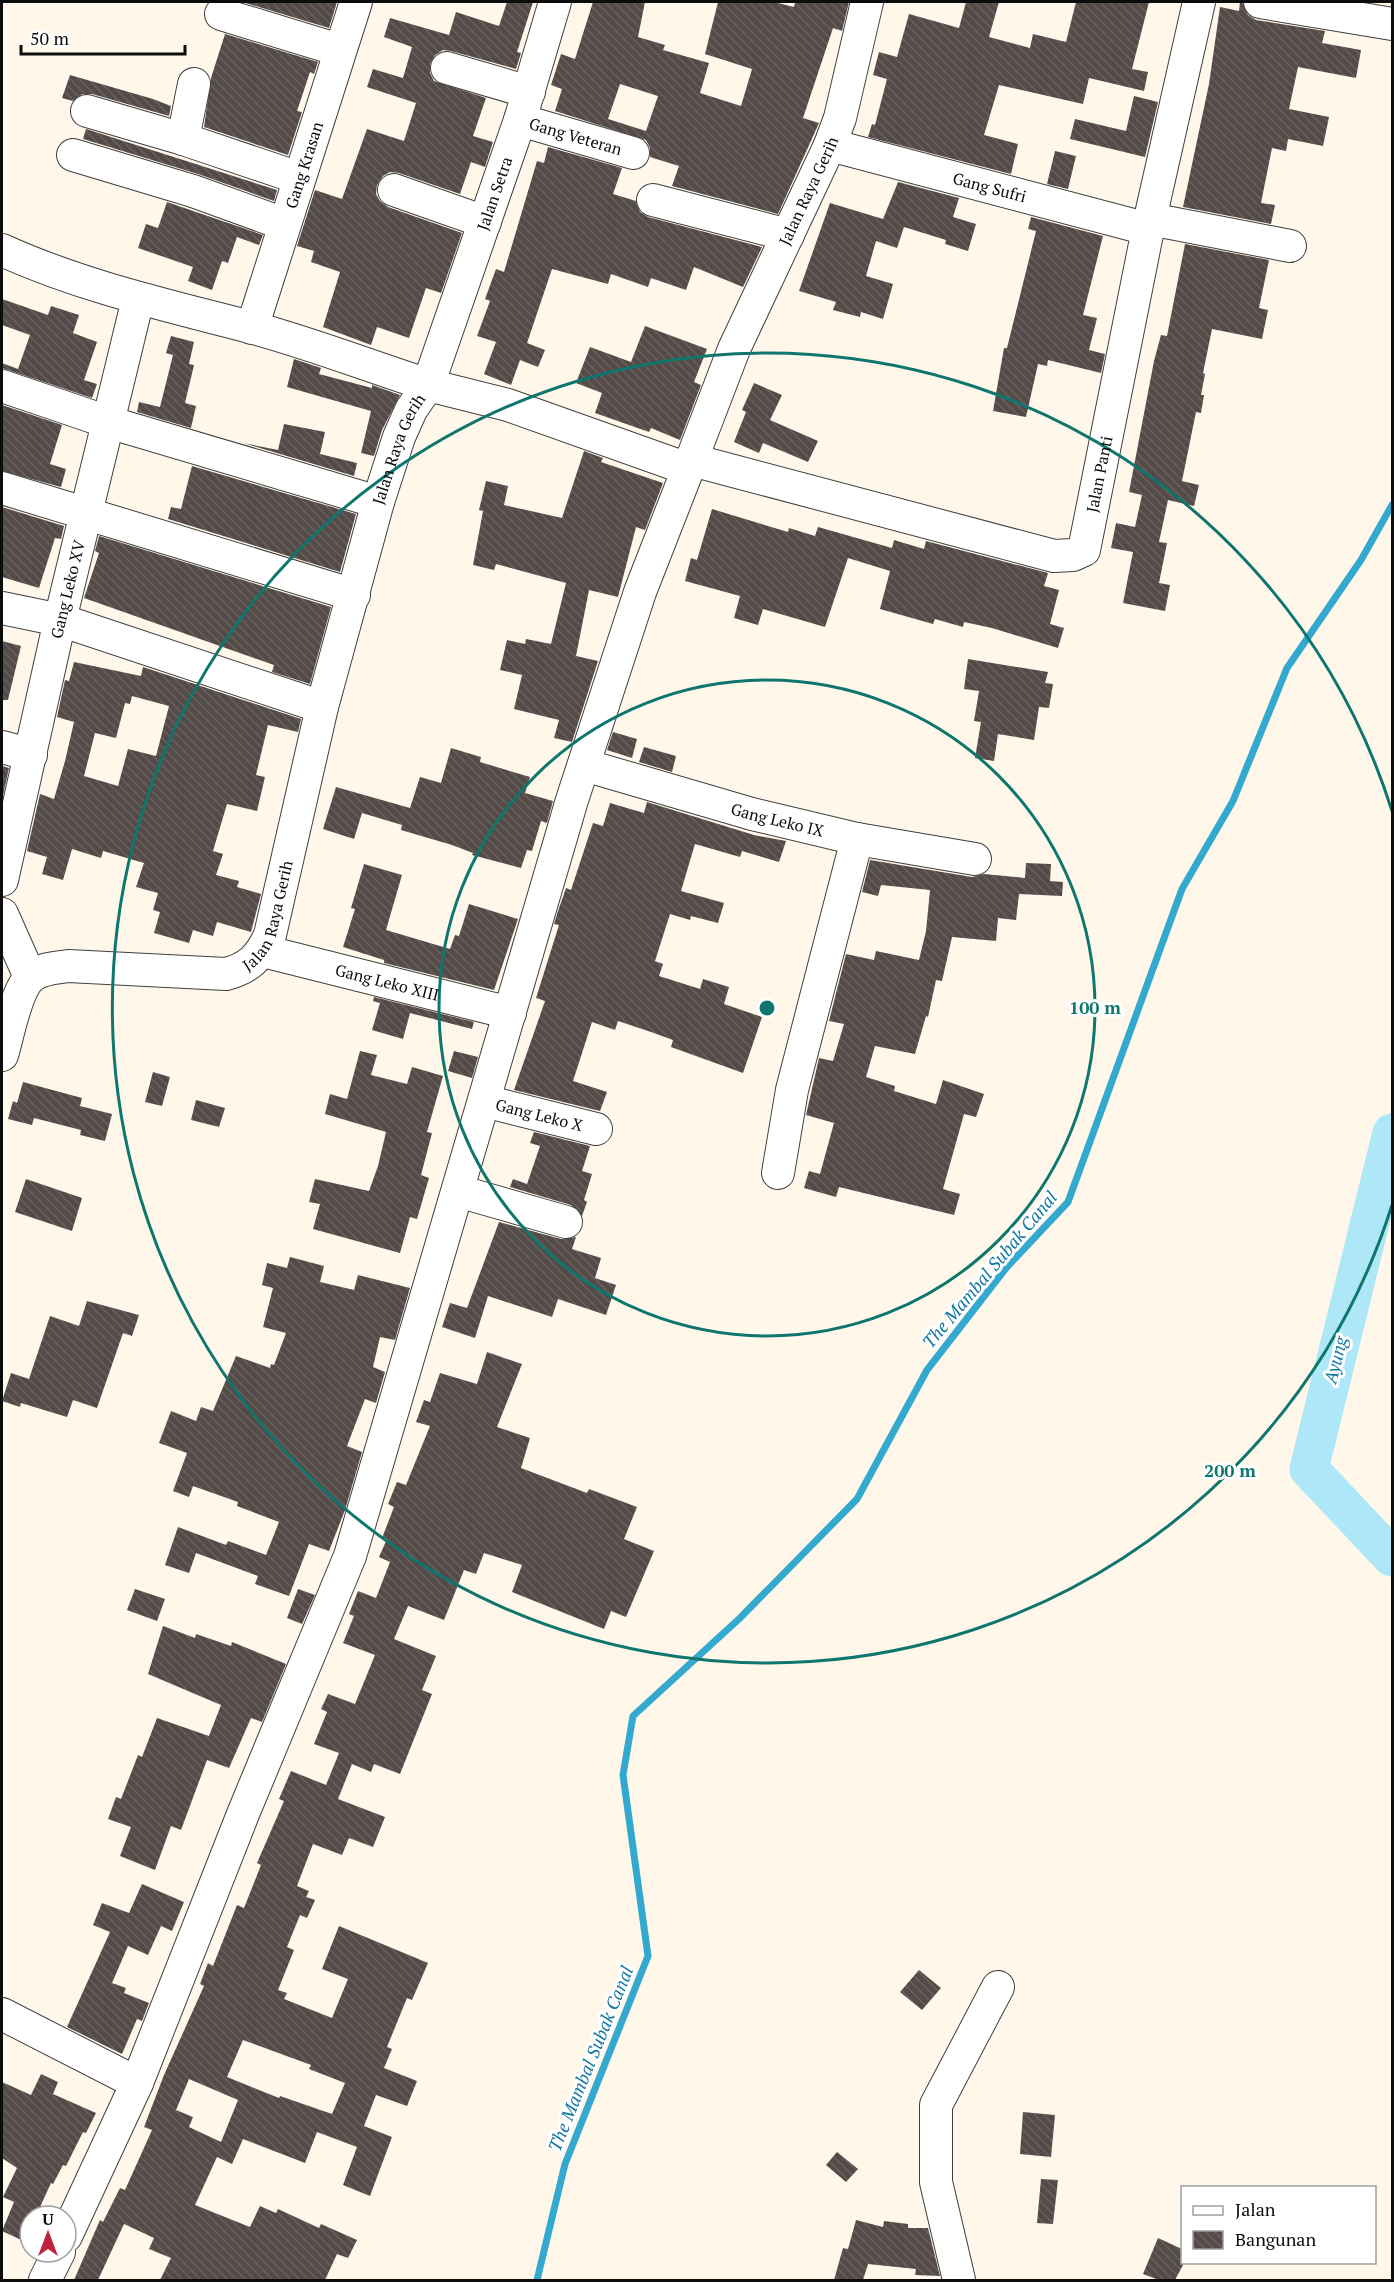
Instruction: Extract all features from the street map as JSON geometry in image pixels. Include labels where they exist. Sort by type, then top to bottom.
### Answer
[{"type":"street","name":"Gang Krasan","points":[[252,328],[356,2]]},
{"type":"street","name":"Jalan Setra","points":[[428,385],[525,106],[555,2]]},
{"type":"street","name":"Jalan Raya Gerih","points":[[30,977],[45,970],[68,966],[226,974],[243,970],[263,951],[270,935],[322,708],[378,502],[399,437],[411,410],[428,385],[508,405],[690,464],[734,349],[830,145],[840,118],[867,2]]},
{"type":"street","name":"Jalan Panti","points":[[690,464],[1054,556],[1080,553],[1086,545],[1149,224],[1199,2]]},
{"type":"street","points":[[1260,2],[1392,24]]},
{"type":"street","points":[[220,15],[339,50]]},
{"type":"street","name":"Gang Veteran","points":[[447,68],[525,106],[633,153]]},
{"type":"street","points":[[183,139],[194,84]]},
{"type":"street","points":[[87,111],[183,139],[299,178]]},
{"type":"street","name":"Gang Sufri","points":[[830,145],[1149,224],[1290,246]]},
{"type":"street","points":[[73,155],[194,191],[284,224]]},
{"type":"street","points":[[394,190],[485,222]]},
{"type":"street","points":[[654,200],[788,235]]},
{"type":"street","points":[[2,250],[39,267],[138,299],[252,328],[428,385]]},
{"type":"street","name":"Gang Leko XV","points":[[2,880],[32,755],[60,620],[138,299]]},
{"type":"street","points":[[2,386],[108,422],[378,502]]},
{"type":"street","points":[[78,2210],[137,2083],[243,1814],[350,1556],[584,765],[640,592],[690,464]]},
{"type":"street","points":[[2,488],[354,595]]},
{"type":"street","points":[[2,608],[60,620],[322,708]]},
{"type":"street","points":[[2,747],[32,755]]},
{"type":"street","name":"Gang Leko IX","points":[[584,765],[752,814],[857,839],[975,859]]},
{"type":"street","points":[[778,1173],[792,1090],[857,839]]},
{"type":"street","points":[[2,914],[30,977],[19,996],[2,1055]]},
{"type":"street","name":"Gang Leko XIII","points":[[263,951],[510,1013]]},
{"type":"street","name":"Gang Leko X","points":[[484,1101],[596,1129]]},
{"type":"street","points":[[458,1191],[566,1222]]},
{"type":"street","points":[[959,2280],[936,2182],[936,2105],[998,1987]]},
{"type":"street","points":[[2,2014],[137,2083]]},
{"type":"street","points":[[45,2280],[52,2264]]},
{"type":"building","points":[[242,2],[337,2],[329,28]]},
{"type":"building","points":[[507,2],[533,2],[517,52],[521,53],[516,69],[443,50],[435,55],[430,64],[430,73],[434,81],[486,98],[473,136],[493,142],[485,167],[471,162],[460,194],[390,172],[383,176],[377,185],[376,194],[380,201],[388,207],[462,233],[441,293],[426,288],[409,338],[377,327],[371,345],[323,327],[340,272],[311,262],[314,251],[297,246],[315,190],[342,199],[367,129],[404,141],[416,103],[367,87],[373,69],[403,78],[412,47],[384,37],[390,18],[449,35],[456,12],[499,26]]},
{"type":"building","points":[[593,2],[645,2],[638,37],[665,45],[663,50],[709,63],[700,93],[741,106],[752,69],[705,54],[718,2],[774,2],[794,7],[795,2],[849,2],[842,31],[833,28],[803,118],[819,123],[778,214],[672,186],[679,166],[650,157],[650,148],[646,140],[555,111],[562,89],[551,85],[561,54],[575,59]],"holes":[[[620,84],[658,96],[646,131],[608,119]]]},
{"type":"building","points":[[966,2],[999,2],[989,37],[1030,48],[1033,34],[1066,42],[1076,2],[1149,2],[1132,69],[1148,72],[1144,91],[1089,78],[1083,104],[999,85],[984,135],[1018,144],[1011,174],[868,137],[872,124],[875,125],[887,79],[873,75],[879,52],[897,57],[909,14],[959,28]]},
{"type":"building","points":[[1240,2],[1248,15],[1256,20],[1325,31],[1322,43],[1361,50],[1356,78],[1298,67],[1289,109],[1329,117],[1323,146],[1288,139],[1286,151],[1272,148],[1261,203],[1275,205],[1271,224],[1183,207],[1209,84],[1220,7],[1239,11]]},
{"type":"building","points":[[225,34],[318,62],[314,74],[310,72],[297,111],[302,112],[288,155],[204,127],[211,78]]},
{"type":"building","points":[[70,75],[171,106],[169,116],[92,94],[82,94],[73,101],[62,98]]},
{"type":"building","points":[[1134,96],[1158,102],[1145,157],[1070,139],[1075,119],[1126,131]]},
{"type":"building","points":[[86,129],[277,190],[274,201],[198,174],[83,139]]},
{"type":"building","points":[[548,147],[622,168],[613,194],[636,201],[640,212],[648,217],[762,247],[743,287],[694,267],[686,290],[651,278],[648,287],[611,274],[608,284],[552,269],[527,343],[545,350],[538,367],[520,360],[511,385],[484,374],[496,342],[477,336],[490,301],[485,299],[496,269],[504,272],[537,161],[544,163]]},
{"type":"building","points":[[1055,151],[1076,156],[1068,189],[1047,184]]},
{"type":"building","points":[[898,182],[959,198],[953,217],[976,224],[968,251],[945,244],[946,240],[904,227],[897,248],[876,241],[866,276],[893,284],[883,319],[861,312],[860,317],[833,310],[836,302],[799,291],[830,203],[883,219]]},
{"type":"building","points":[[167,202],[263,235],[259,245],[237,237],[228,263],[222,261],[212,290],[188,281],[193,267],[138,248],[146,224],[158,228]]},
{"type":"building","points":[[1031,217],[1103,236],[1083,315],[1097,318],[1089,350],[1105,354],[1101,373],[1048,360],[1047,366],[1038,364],[1026,417],[993,411],[1004,348],[1007,348],[1036,231],[1028,229]]},
{"type":"building","points":[[1185,244],[1269,260],[1259,308],[1268,310],[1262,339],[1212,329],[1203,373],[1205,374],[1201,395],[1204,395],[1201,413],[1196,412],[1182,481],[1199,485],[1194,506],[1168,500],[1159,542],[1167,543],[1159,583],[1170,585],[1165,611],[1123,603],[1133,552],[1111,548],[1116,523],[1135,527],[1142,495],[1129,492],[1154,361],[1161,335],[1167,336]]},
{"type":"building","points":[[2,299],[48,315],[51,306],[79,315],[73,333],[97,342],[84,380],[97,384],[92,398],[2,368],[2,363],[18,369],[30,335],[2,325]]},
{"type":"building","points":[[645,326],[707,349],[694,382],[701,385],[680,440],[651,428],[649,432],[595,413],[602,393],[576,383],[590,347],[631,362]]},
{"type":"building","points":[[171,336],[194,342],[189,364],[194,365],[185,403],[196,406],[191,428],[137,412],[139,402],[160,407],[173,355],[166,353]]},
{"type":"building","points":[[294,359],[321,368],[319,374],[372,388],[372,385],[400,395],[382,430],[374,456],[361,453],[371,411],[287,387]]},
{"type":"building","points":[[754,383],[782,395],[770,420],[818,441],[808,462],[763,443],[759,453],[734,442],[746,412],[742,410]]},
{"type":"building","points":[[2,405],[62,425],[50,464],[66,469],[61,487],[2,471]]},
{"type":"building","points":[[284,424],[325,432],[320,454],[357,463],[354,476],[243,443],[278,450]]},
{"type":"building","points":[[584,451],[603,458],[601,462],[663,483],[645,530],[636,527],[618,597],[589,590],[576,656],[598,661],[572,742],[554,738],[559,720],[514,709],[522,675],[500,670],[507,640],[525,644],[526,639],[551,644],[566,583],[496,564],[494,570],[473,565],[483,511],[479,510],[486,481],[508,486],[504,505],[562,518]]},
{"type":"building","points":[[192,466],[356,514],[340,572],[168,519],[171,507],[181,509]]},
{"type":"building","points":[[2,507],[64,526],[61,539],[55,538],[39,588],[2,577]]},
{"type":"building","points":[[712,509],[788,532],[789,528],[815,536],[818,527],[892,548],[894,540],[924,549],[926,541],[1048,573],[1044,586],[1059,590],[1050,624],[1064,628],[1058,648],[992,628],[964,622],[963,627],[935,619],[933,624],[880,609],[890,571],[848,558],[825,627],[763,609],[758,625],[734,618],[740,596],[685,581],[691,558],[697,560]]},
{"type":"building","points":[[99,536],[331,607],[310,684],[272,672],[274,665],[84,598],[99,553],[95,551]]},
{"type":"building","points":[[2,641],[21,646],[8,700],[2,700]]},
{"type":"building","points":[[968,659],[1048,672],[1045,683],[1053,684],[1049,708],[1039,707],[1034,740],[998,734],[994,761],[975,758],[981,722],[974,721],[979,691],[964,689]]},
{"type":"building","points":[[74,662],[141,676],[143,667],[301,719],[298,732],[268,725],[256,775],[265,777],[257,811],[227,804],[213,851],[223,854],[216,875],[239,881],[237,887],[261,894],[251,932],[217,922],[213,936],[193,930],[189,943],[154,933],[160,912],[153,910],[158,893],[136,887],[144,863],[103,851],[101,858],[72,849],[63,880],[42,874],[47,857],[27,851],[40,794],[54,799],[65,761],[74,722],[57,717],[65,680],[69,681]],"holes":[[[132,696],[169,706],[156,756],[128,749],[118,786],[84,776],[95,733],[116,738],[125,703],[130,704]]]},
{"type":"building","points":[[613,732],[637,739],[632,758],[607,750]]},
{"type":"building","points":[[644,747],[676,756],[672,772],[639,762]]},
{"type":"building","points":[[451,748],[481,757],[480,762],[530,777],[525,793],[553,801],[547,823],[541,821],[532,851],[527,850],[521,868],[472,855],[473,853],[452,845],[401,830],[402,825],[362,813],[354,839],[323,829],[336,787],[410,808],[420,777],[441,783]]},
{"type":"building","points":[[2,766],[9,768],[2,800]]},
{"type":"building","points":[[647,802],[754,835],[786,841],[779,862],[742,851],[740,857],[695,844],[681,891],[724,903],[718,923],[691,916],[690,920],[670,914],[655,961],[663,964],[659,976],[700,989],[703,979],[729,987],[724,1004],[762,1017],[743,1073],[671,1047],[673,1040],[651,1032],[618,1021],[615,1030],[592,1022],[573,1081],[607,1092],[600,1111],[514,1090],[545,1001],[536,998],[559,925],[554,924],[566,888],[571,890],[593,823],[603,826],[610,803],[644,813]]},
{"type":"building","points":[[870,860],[972,877],[984,874],[1025,878],[1026,863],[1051,864],[1050,881],[1063,882],[1062,896],[1019,894],[1016,920],[998,918],[996,941],[952,937],[942,981],[936,980],[928,1017],[926,1016],[915,1054],[875,1046],[866,1077],[895,1086],[894,1091],[936,1104],[943,1080],[984,1094],[976,1117],[964,1114],[943,1189],[960,1194],[954,1215],[839,1187],[836,1197],[804,1188],[809,1171],[820,1174],[834,1123],[806,1115],[819,1058],[833,1061],[844,1024],[829,1021],[846,954],[874,960],[876,951],[919,960],[926,931],[930,890],[881,885],[878,896],[862,892]]},
{"type":"building","points":[[364,864],[402,875],[386,930],[450,949],[455,935],[459,936],[469,904],[518,919],[494,990],[384,963],[384,960],[343,947],[355,909],[351,908]]},
{"type":"building","points":[[374,997],[474,1022],[472,1029],[410,1013],[403,1039],[372,1030],[380,1003],[373,1001]]},
{"type":"building","points":[[360,1051],[377,1055],[371,1075],[407,1084],[412,1067],[443,1076],[427,1132],[432,1133],[421,1175],[429,1178],[417,1219],[410,1217],[400,1253],[313,1229],[320,1204],[309,1202],[315,1179],[369,1191],[378,1166],[386,1132],[325,1114],[330,1094],[347,1099]]},
{"type":"building","points":[[454,1051],[478,1057],[472,1078],[448,1071]]},
{"type":"building","points":[[153,1072],[170,1077],[162,1106],[145,1102]]},
{"type":"building","points":[[23,1082],[82,1098],[80,1106],[112,1114],[105,1141],[80,1135],[81,1130],[34,1118],[32,1125],[8,1119],[13,1101],[17,1103]]},
{"type":"building","points":[[196,1100],[225,1108],[219,1127],[191,1120]]},
{"type":"building","points":[[534,1132],[590,1146],[582,1171],[592,1174],[582,1216],[571,1205],[510,1187],[513,1179],[527,1184],[540,1146],[530,1143]]},
{"type":"building","points":[[26,1179],[82,1198],[72,1231],[15,1212]]},
{"type":"building","points":[[499,1222],[561,1239],[576,1237],[572,1249],[601,1258],[595,1278],[616,1285],[606,1315],[558,1299],[552,1317],[488,1296],[475,1338],[442,1327],[450,1303],[467,1308]]},
{"type":"building","points":[[290,1257],[324,1266],[320,1282],[354,1290],[358,1275],[410,1288],[395,1340],[380,1337],[373,1367],[385,1372],[376,1403],[365,1399],[347,1446],[362,1452],[345,1510],[329,1551],[309,1544],[289,1596],[255,1584],[258,1576],[196,1553],[189,1573],[165,1565],[178,1527],[226,1545],[228,1541],[266,1555],[279,1522],[237,1506],[238,1502],[193,1486],[189,1497],[173,1491],[187,1453],[159,1443],[171,1411],[196,1421],[201,1407],[213,1411],[236,1356],[270,1368],[271,1364],[274,1365],[286,1333],[263,1327],[273,1288],[262,1285],[267,1263],[287,1268]]},
{"type":"building","points":[[87,1301],[139,1315],[132,1336],[123,1333],[97,1408],[73,1400],[67,1417],[21,1403],[20,1407],[2,1401],[11,1373],[29,1379],[50,1316],[79,1326]]},
{"type":"building","points":[[487,1352],[522,1364],[497,1427],[530,1438],[521,1468],[587,1493],[589,1489],[637,1507],[624,1539],[654,1551],[626,1617],[611,1611],[604,1629],[512,1592],[522,1565],[484,1553],[476,1574],[464,1570],[444,1620],[408,1606],[394,1639],[436,1656],[422,1690],[432,1694],[400,1774],[374,1764],[371,1772],[352,1764],[338,1799],[385,1817],[373,1847],[349,1838],[342,1855],[313,1844],[297,1886],[309,1891],[306,1897],[315,1900],[307,1918],[300,1915],[287,1947],[294,1950],[278,1990],[287,1993],[284,1999],[332,2018],[348,1979],[322,1969],[339,1926],[428,1963],[412,2000],[407,1998],[387,2047],[392,2049],[384,2068],[417,2081],[407,2106],[376,2095],[364,2126],[392,2137],[370,2196],[343,2185],[357,2147],[317,2132],[305,2163],[243,2139],[232,2164],[217,2157],[195,2205],[250,2227],[260,2206],[276,2213],[278,2209],[319,2228],[321,2224],[357,2240],[348,2258],[337,2254],[325,2280],[160,2280],[171,2258],[149,2249],[154,2238],[124,2224],[98,2280],[74,2280],[100,2220],[103,2222],[120,2188],[125,2190],[152,2130],[144,2127],[164,2075],[204,1986],[200,1984],[208,1963],[213,1966],[237,1905],[244,1908],[261,1865],[257,1863],[284,1801],[279,1799],[291,1771],[326,1785],[339,1753],[314,1744],[327,1712],[321,1709],[328,1694],[355,1704],[375,1655],[343,1643],[354,1616],[349,1614],[358,1591],[376,1598],[390,1562],[379,1557],[387,1539],[382,1538],[394,1507],[388,1504],[397,1482],[406,1485],[430,1426],[416,1422],[424,1400],[430,1402],[440,1373],[477,1384]],"holes":[[[243,2040],[311,2065],[309,2069],[345,2083],[332,2114],[280,2096],[279,2098],[227,2077]],[[189,2079],[238,2100],[221,2142],[189,2127],[193,2117],[176,2110]]]},
{"type":"building","points":[[135,1589],[165,1599],[157,1621],[127,1610]]},
{"type":"building","points":[[298,1589],[315,1595],[302,1624],[287,1618]]},
{"type":"building","points":[[163,1626],[195,1638],[196,1634],[231,1646],[232,1642],[286,1664],[262,1722],[251,1718],[229,1768],[207,1760],[181,1830],[171,1826],[155,1870],[120,1856],[131,1827],[108,1819],[116,1797],[121,1799],[138,1755],[142,1757],[157,1718],[209,1736],[221,1705],[148,1674]]},
{"type":"building","points":[[142,1884],[184,1902],[172,1931],[161,1926],[148,1955],[128,1946],[112,1983],[126,1988],[124,1993],[149,2003],[142,2021],[137,2019],[122,2054],[67,2027],[110,1932],[93,1925],[102,1903],[129,1913]]},
{"type":"building","points":[[919,1970],[941,1988],[922,2010],[900,1992]]},
{"type":"building","points":[[41,2074],[58,2082],[53,2094],[96,2113],[86,2133],[83,2132],[66,2166],[63,2165],[53,2184],[51,2183],[41,2204],[18,2204],[18,2238],[2,2231],[14,2202],[3,2197],[17,2168],[2,2158],[2,2082],[31,2095]]},
{"type":"building","points":[[1023,2112],[1055,2115],[1051,2157],[1020,2154]]},
{"type":"building","points":[[837,2152],[858,2169],[846,2182],[826,2165]]},
{"type":"building","points":[[1041,2179],[1058,2180],[1053,2224],[1037,2223]]},
{"type":"building","points":[[856,2220],[883,2227],[884,2221],[908,2224],[908,2228],[928,2228],[940,2276],[915,2275],[916,2269],[868,2264],[863,2280],[834,2280],[843,2248],[848,2249]]},
{"type":"building","points":[[1158,2238],[1181,2249],[1181,2264],[1183,2265],[1175,2280],[1159,2280],[1143,2274]]},
{"type":"waterway","name":"The Mambal Subak Canal","points":[[537,2280],[565,2164],[648,1956],[623,1775],[633,1716],[740,1618],[857,1499],[927,1370],[1006,1268],[1068,1202],[1182,889],[1233,801],[1287,668],[1361,560],[1392,505]]},
{"type":"waterway","name":"Ayung","points":[[1392,1133],[1309,1469],[1392,1557]]}]
